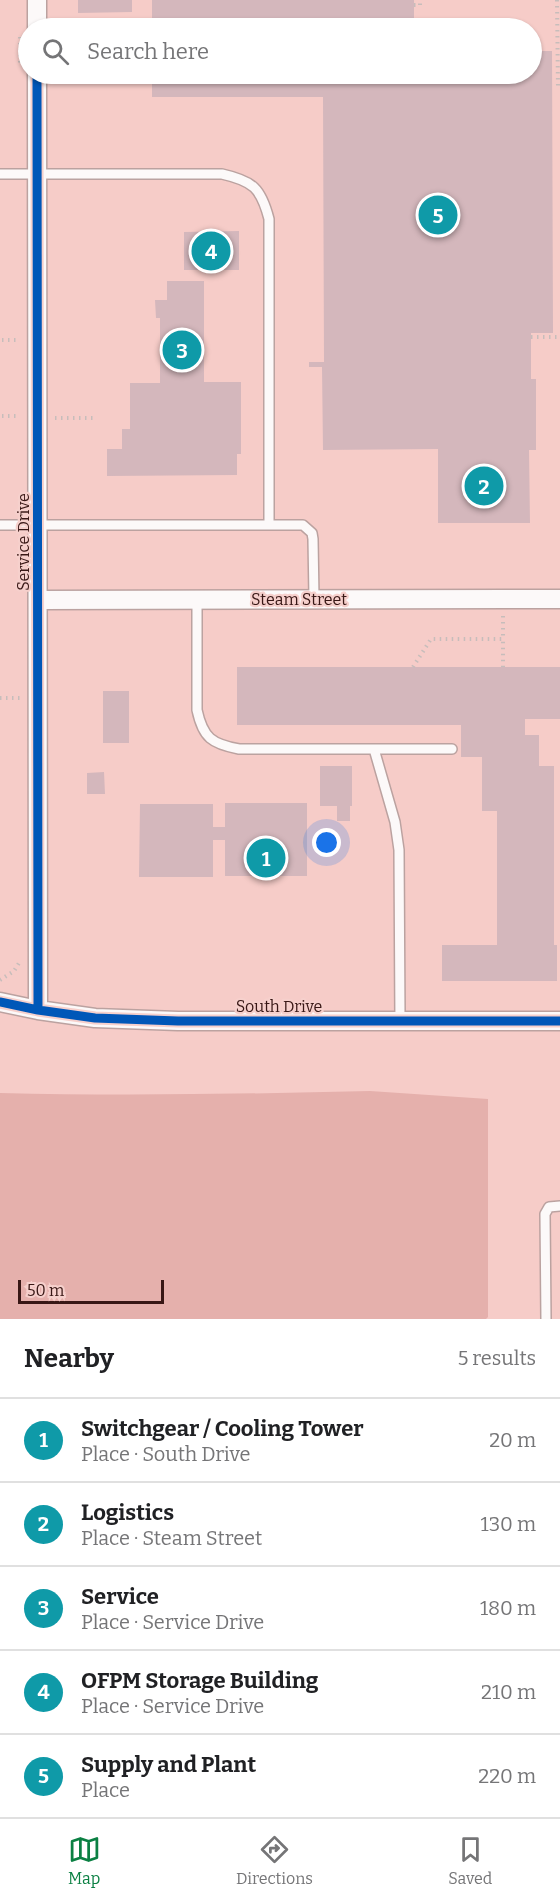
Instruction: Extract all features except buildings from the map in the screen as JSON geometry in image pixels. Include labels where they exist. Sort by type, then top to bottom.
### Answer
[{"type":"street","points":[[37,0],[37,18]]},
{"type":"street","name":"Service Drive","points":[[37,84],[38,1010]]},
{"type":"street","name":"Steam Street","points":[[38,600],[560,599]]},
{"type":"street","name":"South Drive","points":[[0,1002],[95,1018],[178,1021],[560,1021]]},
{"type":"lane","points":[[0,174],[222,174],[239,178],[255,187],[264,200],[268,219],[269,524]]},
{"type":"lane","points":[[0,525],[297,524],[308,528],[312,533],[314,598]]},
{"type":"lane","points":[[197,599],[197,710],[201,725],[209,739],[222,746],[239,749],[452,749]]},
{"type":"lane","points":[[374,749],[395,822],[399,850],[399,1021]]},
{"type":"lane","points":[[546,1319],[545,1214],[549,1207],[560,1206]]},
{"type":"path","points":[[414,5],[420,5],[420,0]]},
{"type":"path","points":[[557,0],[557,89]]},
{"type":"path","points":[[531,337],[560,337]]},
{"type":"path","points":[[2,416],[23,416]]},
{"type":"path","points":[[51,417],[94,418]]},
{"type":"path","points":[[413,668],[431,639],[503,639],[503,668]]},
{"type":"shaded area","points":[[0,0],[560,0],[560,1319],[0,1319]]},
{"type":"shaded area","points":[[370,1091],[488,1099],[488,1317],[486,1319],[0,1319],[0,1093],[185,1094]]},
{"type":"cycle path","points":[[37,84],[38,1010]]},
{"type":"cycle path","points":[[0,1002],[95,1018],[178,1021],[560,1021]]},
{"type":"place","name":"Supply and Plant","points":[[438,215]]},
{"type":"place","name":"OFPM Storage Building","points":[[211,251]]},
{"type":"place","name":"Service","points":[[182,350]]},
{"type":"place","name":"Logistics","points":[[484,486]]},
{"type":"place","name":"Switchgear / Cooling Tower","points":[[266,858]]}]
